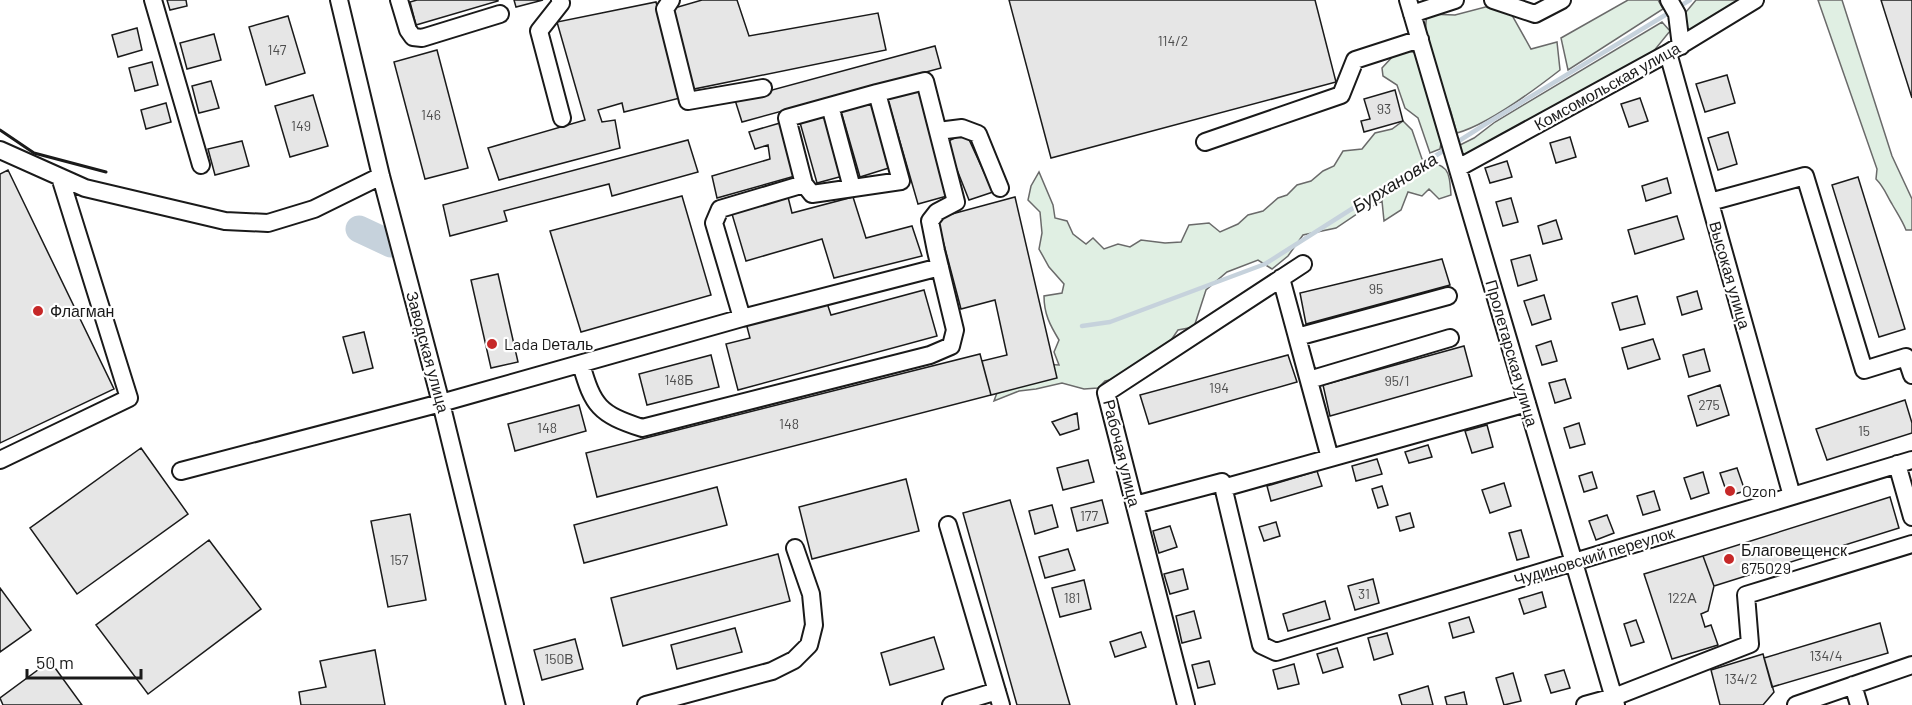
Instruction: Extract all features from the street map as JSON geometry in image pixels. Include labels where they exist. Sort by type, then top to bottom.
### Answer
[{"type":"street","points":[[153,0],[201,165]]},
{"type":"street","name":"Заводская улица","points":[[339,0],[381,176],[441,403],[515,705]]},
{"type":"street","points":[[399,0],[408,30],[413,37],[422,38],[501,14]]},
{"type":"street","points":[[560,0],[561,3],[539,31],[562,118]]},
{"type":"street","points":[[671,0],[665,9],[688,101],[763,88]]},
{"type":"street","points":[[1410,7],[1455,0]]},
{"type":"street","points":[[1493,0],[1535,14],[1562,0]]},
{"type":"street","name":"Комсомольская улица","points":[[1453,153],[1674,49],[1755,0]]},
{"type":"street","name":"Пролетарская улица","points":[[1410,7],[1615,701]]},
{"type":"street","name":"Высокая улица","points":[[1673,7],[1674,49],[1710,202],[1792,496]]},
{"type":"street","points":[[1205,142],[1341,95],[1355,60],[1420,39]]},
{"type":"street","points":[[580,364],[588,391],[604,412],[623,422],[642,428],[930,355],[951,346],[956,330],[930,221],[937,212],[957,202],[925,81],[877,93],[787,118],[804,184],[812,194],[901,181],[877,93]]},
{"type":"street","points":[[830,106],[852,188]]},
{"type":"street","points":[[938,131],[962,128],[978,134],[1000,188]]},
{"type":"street","points":[[0,150],[85,188],[225,222],[268,223],[314,209],[381,176]]},
{"type":"street","points":[[1710,202],[1805,176],[1864,370],[1906,357],[1912,375]]},
{"type":"street","points":[[0,460],[129,398],[60,177]]},
{"type":"street","points":[[742,318],[714,223],[715,218],[720,209],[727,206],[804,184]]},
{"type":"street","name":"Рабочая улица","points":[[1186,705],[1106,393],[1303,264]]},
{"type":"street","points":[[181,471],[441,403],[742,318],[940,267]]},
{"type":"street","points":[[1281,278],[1330,458]]},
{"type":"street","points":[[1297,336],[1448,296]]},
{"type":"street","points":[[1309,380],[1450,338]]},
{"type":"street","points":[[1135,505],[1222,482],[1223,488],[1527,403]]},
{"type":"street","points":[[1904,462],[1912,517]]},
{"type":"street","name":"Чудиновский переулок","points":[[1223,488],[1262,645],[1276,652],[1904,462]]},
{"type":"street","points":[[948,525],[999,698],[951,705]]},
{"type":"street","points":[[1585,705],[1615,701],[1750,644],[1746,595],[1912,544]]},
{"type":"street","points":[[646,705],[772,671],[794,660],[809,645],[814,625],[811,594],[795,548]]},
{"type":"street","points":[[1796,705],[1912,665]]},
{"type":"street","points":[[1853,685],[1859,705]]},
{"type":"green space","points":[[1628,0],[1658,0],[1663,9],[1568,70],[1561,38]]},
{"type":"green space","points":[[1696,0],[1744,0],[1670,43],[1681,18]]},
{"type":"green space","points":[[1818,0],[1842,0],[1892,156],[1912,199],[1912,230],[1906,230],[1876,179],[1877,169]]},
{"type":"green space","points":[[1493,5],[1509,10],[1531,49],[1557,42],[1560,70],[1497,115],[1457,133],[1431,62],[1426,39],[1427,14],[1455,15]]},
{"type":"green space","points":[[1662,22],[1670,31],[1653,52],[1459,160],[1456,147]]},
{"type":"green space","points":[[1409,51],[1419,54],[1442,137],[1440,149],[1430,153],[1418,118],[1405,108],[1397,85],[1383,76],[1382,68],[1395,54]]},
{"type":"green space","points":[[1403,121],[1412,130],[1422,159],[1437,164],[1448,173],[1451,195],[1439,199],[1429,189],[1422,196],[1408,192],[1401,210],[1384,221],[1382,201],[1336,228],[1303,235],[1288,256],[1272,269],[1258,260],[1227,272],[1206,290],[1194,327],[1178,330],[1167,346],[1154,351],[1145,363],[1119,378],[1105,381],[1098,388],[1084,389],[1062,383],[1019,391],[994,401],[1003,376],[1039,364],[1059,365],[1054,352],[1059,340],[1048,319],[1044,296],[1062,293],[1064,284],[1049,267],[1039,249],[1042,233],[1040,212],[1028,200],[1031,186],[1039,172],[1053,205],[1055,218],[1067,221],[1073,234],[1086,244],[1093,238],[1104,249],[1118,244],[1130,247],[1141,240],[1181,242],[1189,225],[1209,223],[1220,232],[1238,224],[1248,215],[1263,211],[1278,198],[1287,195],[1297,185],[1311,181],[1323,171],[1334,166],[1343,151],[1362,149],[1375,133],[1392,129]]},
{"type":"building","points":[[167,0],[186,0],[187,6],[170,10]]},
{"type":"building","points":[[417,0],[498,1],[416,25],[410,2]]},
{"type":"building","points":[[514,0],[543,0],[516,7]]},
{"type":"building","points":[[702,0],[737,0],[749,36],[878,13],[886,50],[689,90],[671,9]]},
{"type":"building","points":[[1009,0],[1315,0],[1336,82],[1051,158]]},
{"type":"building","points":[[1881,0],[1912,0],[1912,98]]},
{"type":"building","points":[[656,2],[680,98],[624,112],[622,103],[598,110],[602,122],[615,120],[620,148],[499,180],[488,148],[585,120],[557,22]]},
{"type":"building","points":[[288,16],[305,73],[266,85],[249,27]]},
{"type":"building","points":[[137,28],[142,50],[118,57],[112,35]]},
{"type":"building","points":[[214,34],[221,60],[187,69],[180,43]]},
{"type":"building","points":[[935,46],[941,68],[742,122],[735,100]]},
{"type":"building","points":[[437,50],[468,168],[425,179],[394,62]]},
{"type":"building","points":[[152,62],[158,85],[135,91],[129,68]]},
{"type":"building","points":[[1727,75],[1735,103],[1705,112],[1696,84]]},
{"type":"building","points":[[211,81],[219,108],[199,113],[192,86]]},
{"type":"building","points":[[921,89],[947,196],[918,204],[887,97]]},
{"type":"building","points":[[1395,90],[1403,121],[1364,132],[1361,121],[1370,119],[1364,99]]},
{"type":"building","points":[[313,95],[328,146],[290,157],[275,106]]},
{"type":"building","points":[[1640,98],[1648,121],[1629,127],[1621,104]]},
{"type":"building","points":[[871,102],[892,167],[860,177],[841,111]]},
{"type":"building","points":[[166,103],[171,122],[146,129],[141,110]]},
{"type":"building","points":[[826,112],[843,176],[817,183],[799,119]]},
{"type":"building","points":[[780,123],[795,176],[717,198],[712,176],[770,159],[768,145],[755,149],[749,132]]},
{"type":"building","points":[[1728,132],[1737,164],[1718,170],[1708,138]]},
{"type":"building","points":[[966,133],[993,192],[969,200],[946,142]]},
{"type":"building","points":[[1570,137],[1576,157],[1556,163],[1550,143]]},
{"type":"building","points":[[688,140],[698,172],[612,196],[609,184],[504,211],[507,221],[450,236],[443,205]]},
{"type":"building","points":[[242,141],[249,166],[215,175],[208,149]]},
{"type":"building","points":[[1507,161],[1512,177],[1490,183],[1485,168]]},
{"type":"building","name":"Флагман","points":[[8,170],[114,389],[0,443],[0,174]]},
{"type":"building","points":[[1858,177],[1905,329],[1879,337],[1832,185]]},
{"type":"building","points":[[1667,178],[1671,193],[1646,201],[1642,186]]},
{"type":"building","points":[[682,196],[711,295],[581,332],[550,231]]},
{"type":"building","points":[[788,197],[792,213],[853,197],[866,238],[912,226],[922,256],[834,278],[822,239],[746,261],[732,214]]},
{"type":"building","points":[[1015,197],[1057,378],[991,395],[982,361],[1007,355],[995,300],[961,309],[937,218]]},
{"type":"building","points":[[1511,198],[1518,222],[1503,226],[1496,202]]},
{"type":"building","points":[[1677,216],[1684,239],[1635,254],[1628,230]]},
{"type":"building","points":[[1556,220],[1562,239],[1543,244],[1538,226]]},
{"type":"building","points":[[1530,255],[1537,280],[1518,286],[1511,260]]},
{"type":"building","points":[[1442,259],[1450,285],[1306,324],[1300,293]]},
{"type":"building","points":[[498,274],[518,362],[491,368],[471,280]]},
{"type":"building","points":[[924,290],[937,336],[738,390],[726,344],[750,338],[746,323],[826,300],[831,315]]},
{"type":"building","points":[[1697,291],[1702,309],[1682,315],[1677,297]]},
{"type":"building","points":[[1544,295],[1551,319],[1532,325],[1524,301]]},
{"type":"building","points":[[1637,296],[1645,324],[1620,330],[1612,303]]},
{"type":"building","points":[[364,332],[373,368],[353,373],[343,337]]},
{"type":"building","points":[[1653,339],[1660,359],[1628,369],[1622,348]]},
{"type":"building","points":[[1551,341],[1557,361],[1542,365],[1536,346]]},
{"type":"building","points":[[1464,346],[1472,376],[1330,416],[1323,385]]},
{"type":"building","points":[[1704,349],[1710,371],[1689,377],[1683,355]]},
{"type":"building","points":[[980,354],[991,395],[597,497],[586,453]]},
{"type":"building","points":[[711,355],[719,387],[647,405],[639,374]]},
{"type":"building","points":[[1288,355],[1297,382],[1149,424],[1140,395]]},
{"type":"building","points":[[1565,379],[1571,398],[1555,403],[1549,383]]},
{"type":"building","points":[[1720,385],[1729,415],[1697,426],[1688,396]]},
{"type":"building","points":[[1905,400],[1912,423],[1912,433],[1827,460],[1816,429]]},
{"type":"building","points":[[579,405],[586,431],[515,451],[508,424]]},
{"type":"building","points":[[1077,413],[1079,429],[1060,435],[1052,422]]},
{"type":"building","points":[[1579,423],[1585,444],[1570,448],[1564,428]]},
{"type":"building","points":[[1487,425],[1493,447],[1472,453],[1465,431]]},
{"type":"building","points":[[1428,445],[1432,457],[1409,463],[1405,452]]},
{"type":"building","points":[[141,448],[188,514],[77,594],[30,528]]},
{"type":"building","points":[[1377,459],[1382,474],[1356,481],[1352,466]]},
{"type":"building","points":[[1088,460],[1094,482],[1063,490],[1057,468]]},
{"type":"building","points":[[1737,468],[1745,491],[1728,496],[1720,473]]},
{"type":"building","points":[[1317,471],[1322,486],[1271,501],[1267,486]]},
{"type":"building","points":[[1592,472],[1597,488],[1584,492],[1579,476]]},
{"type":"building","points":[[1703,472],[1709,493],[1691,499],[1684,478]]},
{"type":"building","points":[[906,479],[919,531],[812,559],[799,507]]},
{"type":"building","points":[[1504,483],[1511,506],[1490,513],[1482,490]]},
{"type":"building","points":[[1382,486],[1388,505],[1378,508],[1372,489]]},
{"type":"building","points":[[717,487],[727,525],[584,563],[574,525]]},
{"type":"building","points":[[1654,491],[1660,510],[1643,515],[1637,496]]},
{"type":"building","points":[[1890,497],[1899,528],[1714,586],[1703,556]]},
{"type":"building","points":[[1010,500],[1070,705],[1017,705],[963,513]]},
{"type":"building","points":[[1102,500],[1108,523],[1077,531],[1071,508]]},
{"type":"building","points":[[1052,505],[1058,527],[1035,534],[1029,511]]},
{"type":"building","points":[[1410,513],[1414,527],[1400,531],[1396,517]]},
{"type":"building","points":[[410,514],[426,600],[388,607],[371,521]]},
{"type":"building","points":[[1607,515],[1614,533],[1596,540],[1589,521]]},
{"type":"building","points":[[1276,522],[1280,536],[1264,541],[1259,527]]},
{"type":"building","points":[[1170,526],[1177,547],[1159,553],[1153,531]]},
{"type":"building","points":[[1521,530],[1529,557],[1517,560],[1509,533]]},
{"type":"building","points":[[209,540],[261,609],[148,694],[96,625]]},
{"type":"building","points":[[1068,549],[1075,570],[1045,578],[1039,557]]},
{"type":"building","points":[[778,554],[790,601],[623,646],[611,598]]},
{"type":"building","points":[[1703,556],[1714,586],[1708,611],[1701,614],[1705,627],[1711,625],[1718,645],[1672,659],[1644,574]]},
{"type":"building","points":[[1183,569],[1188,589],[1170,594],[1164,574]]},
{"type":"building","points":[[1373,579],[1379,603],[1355,610],[1348,586]]},
{"type":"building","points":[[1084,580],[1091,609],[1060,617],[1052,588]]},
{"type":"building","points":[[0,588],[31,630],[0,652]]},
{"type":"building","points":[[1542,592],[1546,607],[1524,614],[1519,599]]},
{"type":"building","points":[[1325,601],[1330,619],[1288,631],[1283,614]]},
{"type":"building","points":[[1194,611],[1201,638],[1182,643],[1176,616]]},
{"type":"building","points":[[1469,617],[1474,632],[1453,638],[1449,623]]},
{"type":"building","points":[[1636,620],[1644,642],[1631,646],[1624,624]]},
{"type":"building","points":[[1880,623],[1888,653],[1772,687],[1764,658]]},
{"type":"building","points":[[735,628],[742,652],[677,669],[671,645]]},
{"type":"building","points":[[1141,632],[1146,647],[1115,657],[1110,642]]},
{"type":"building","points":[[1387,633],[1393,654],[1374,660],[1368,638]]},
{"type":"building","points":[[934,637],[944,669],[890,685],[881,653]]},
{"type":"building","points":[[575,639],[583,669],[542,680],[534,650]]},
{"type":"building","points":[[1337,648],[1343,667],[1323,673],[1317,654]]},
{"type":"building","points":[[375,650],[385,705],[301,705],[299,692],[326,687],[320,661]]},
{"type":"building","points":[[1763,654],[1774,692],[1763,705],[1720,705],[1711,670]]},
{"type":"building","points":[[50,661],[82,705],[3,705],[0,698]]},
{"type":"building","points":[[1209,661],[1215,684],[1198,688],[1192,665]]},
{"type":"building","points":[[1294,664],[1299,684],[1278,689],[1273,670]]},
{"type":"building","points":[[1564,670],[1570,688],[1551,693],[1545,675]]},
{"type":"building","points":[[1513,673],[1521,701],[1504,705],[1496,678]]},
{"type":"building","points":[[1428,686],[1433,705],[1402,705],[1399,695]]},
{"type":"building","points":[[1464,692],[1467,705],[1447,705],[1445,697]]},
{"type":"waterway","name":"Бурхановка","points":[[1082,326],[1110,322],[1265,264],[1484,125],[1690,0]]},
{"type":"waterway","name":"Бурхановка","points":[[359,229],[391,244]]},
{"type":"wall","points":[[0,130],[34,153],[106,172]]},
{"type":"place","name":"Флагман","points":[[38,311]]},
{"type":"place","name":"Lada Dеталь","points":[[492,344]]},
{"type":"place","name":"Ozon","points":[[1730,491]]},
{"type":"place","name":"Благовещенск 675029","points":[[1729,559]]}]
